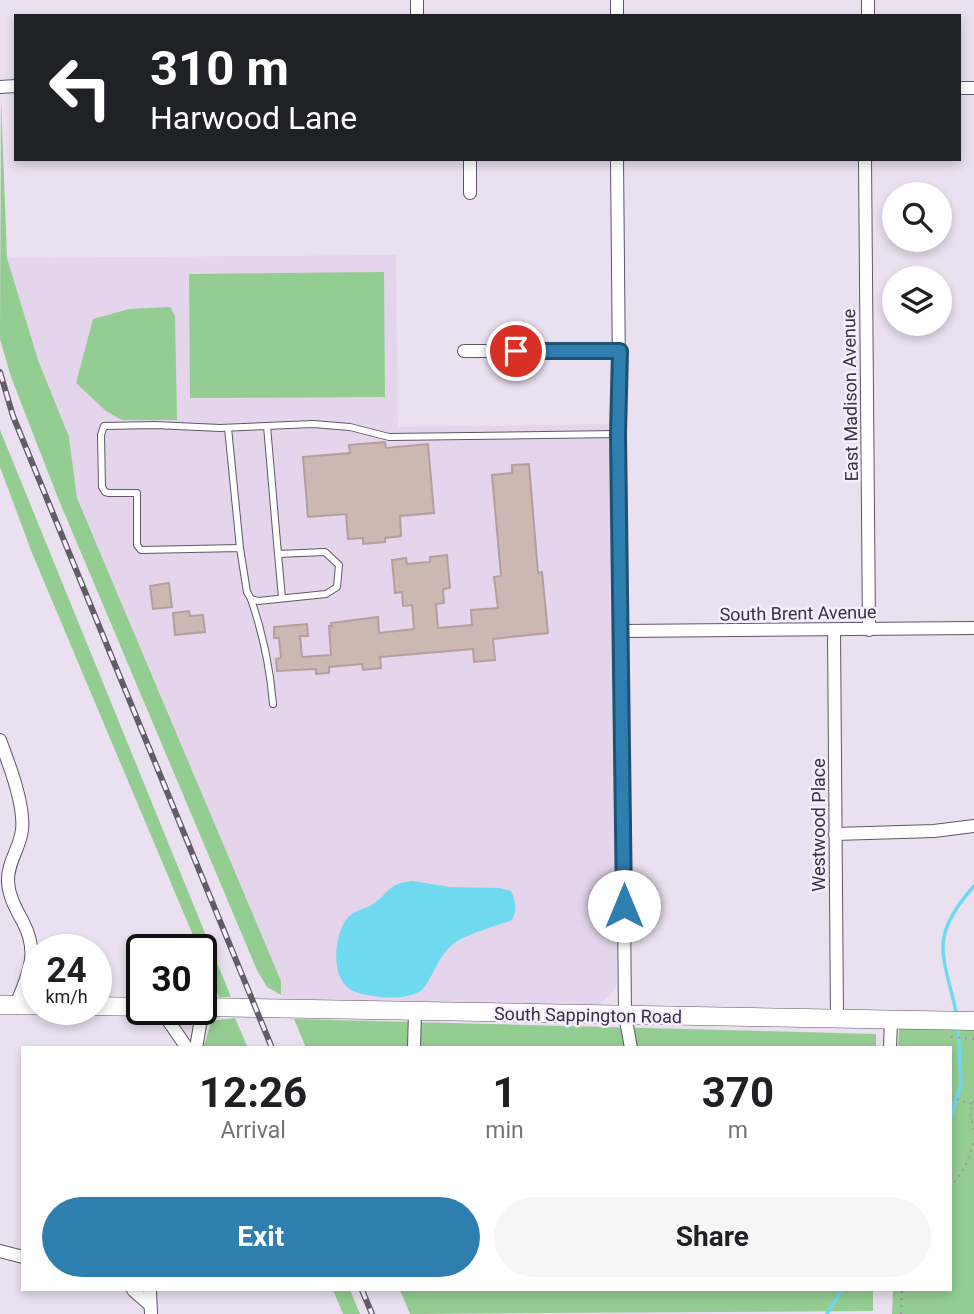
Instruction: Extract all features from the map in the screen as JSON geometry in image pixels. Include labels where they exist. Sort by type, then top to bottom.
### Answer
[{"type":"street","points":[[470,161],[470,193]]},
{"type":"street","points":[[617,161],[625,1015],[631,1046]]},
{"type":"street","name":"East Madison Avenue","points":[[865,161],[869,629]]},
{"type":"street","points":[[464,352],[620,351]]},
{"type":"street","name":"South Brent Avenue","points":[[622,631],[974,628]]},
{"type":"street","name":"Westwood Place","points":[[834,630],[837,1019]]},
{"type":"street","points":[[0,740],[22,816],[22,831],[4,870],[13,903],[32,947],[29,969],[8,1005]]},
{"type":"street","points":[[835,834],[934,831],[974,826]]},
{"type":"street","name":"South Sappington Road","points":[[217,1007],[891,1019],[948,1029],[970,1026]]},
{"type":"street","points":[[414,1046],[415,1012]]},
{"type":"street","points":[[890,1046],[891,1019]]},
{"type":"street","points":[[171,1025],[186,1046]]},
{"type":"street","points":[[196,1046],[199,1025]]},
{"type":"street","points":[[0,1251],[21,1257]]},
{"type":"street","points":[[134,1291],[150,1309]]},
{"type":"street","points":[[150,1291],[150,1309]]},
{"type":"lane","points":[[240,548],[141,550],[135,541],[137,494],[109,493],[102,487],[101,435],[104,426],[228,428],[313,424],[350,427],[389,437],[618,434]]},
{"type":"lane","points":[[267,426],[282,598]]},
{"type":"lane","points":[[228,428],[247,592],[262,630],[269,662],[273,704]]},
{"type":"lane","points":[[251,599],[258,601],[326,594],[337,587],[339,565],[325,552],[278,554]]},
{"type":"path","points":[[948,1029],[970,1026],[974,1039]]},
{"type":"path","points":[[952,1098],[972,1104]]},
{"type":"path","points":[[974,1101],[970,1114],[974,1130]]},
{"type":"path","points":[[952,1185],[965,1167],[974,1143]]},
{"type":"path","points":[[901,1314],[902,1291]]},
{"type":"shaded area","points":[[396,255],[398,427],[612,424],[617,983],[613,992],[599,1005],[590,1007],[281,1000],[281,981],[77,498],[69,437],[38,360],[7,258]]},
{"type":"green space","points":[[1,99],[7,258],[38,360],[69,437],[77,498],[281,981],[281,995],[267,987],[257,970],[58,498],[11,377],[0,339]]},
{"type":"green space","points":[[384,272],[385,397],[190,398],[189,274]]},
{"type":"green space","points":[[170,307],[175,316],[177,420],[122,420],[106,411],[76,383],[93,319],[129,309]]},
{"type":"green space","points":[[0,430],[205,934],[192,934],[32,553],[0,467]]},
{"type":"green space","points":[[217,963],[231,997],[219,997],[217,992]]},
{"type":"green space","points":[[235,1018],[247,1046],[204,1046],[210,1025],[217,1025],[217,1020]]},
{"type":"green space","points":[[294,1019],[876,1034],[876,1046],[305,1046]]},
{"type":"green space","points":[[974,1025],[974,1314],[892,1314],[893,1291],[952,1291],[952,1046],[898,1046],[899,1026]]},
{"type":"green space","points":[[333,1291],[350,1291],[360,1314],[343,1314]]},
{"type":"green space","points":[[400,1291],[873,1291],[873,1311],[410,1314]]},
{"type":"water","points":[[413,881],[450,887],[499,888],[511,891],[515,906],[514,916],[512,920],[472,934],[452,945],[440,959],[426,985],[413,995],[393,998],[355,992],[341,979],[336,959],[338,937],[346,920],[351,914],[379,900],[393,886]]},
{"type":"building","points":[[385,442],[386,448],[428,444],[434,513],[400,516],[401,536],[385,538],[385,542],[363,544],[363,538],[348,539],[346,514],[308,517],[303,457],[350,453],[349,445]]},
{"type":"building","points":[[529,464],[538,573],[542,572],[548,633],[493,639],[495,660],[474,662],[473,649],[380,657],[381,668],[363,670],[362,664],[329,667],[329,673],[316,674],[316,669],[277,671],[276,659],[281,658],[279,638],[274,638],[274,627],[307,624],[308,636],[300,636],[302,657],[331,655],[331,623],[378,617],[379,633],[414,629],[412,605],[403,606],[402,592],[395,593],[392,560],[406,558],[407,564],[430,562],[430,557],[447,555],[450,588],[443,589],[444,603],[436,604],[438,628],[472,625],[471,610],[498,608],[494,577],[501,576],[492,475],[512,473],[512,465]]},
{"type":"building","points":[[169,583],[172,607],[153,609],[150,586]]},
{"type":"building","points":[[189,611],[190,616],[203,615],[205,632],[175,635],[173,613]]},
{"type":"waterway","points":[[957,1016],[943,948],[950,920],[974,886]]},
{"type":"waterway","points":[[952,1113],[961,1084],[958,1027]]},
{"type":"waterway","points":[[827,1314],[841,1291]]},
{"type":"railway","points":[[0,372],[13,416],[271,1046]]},
{"type":"railway","points":[[362,1291],[372,1314]]},
{"type":"route","points":[[516,351],[620,351],[618,434],[624,906]]}]
